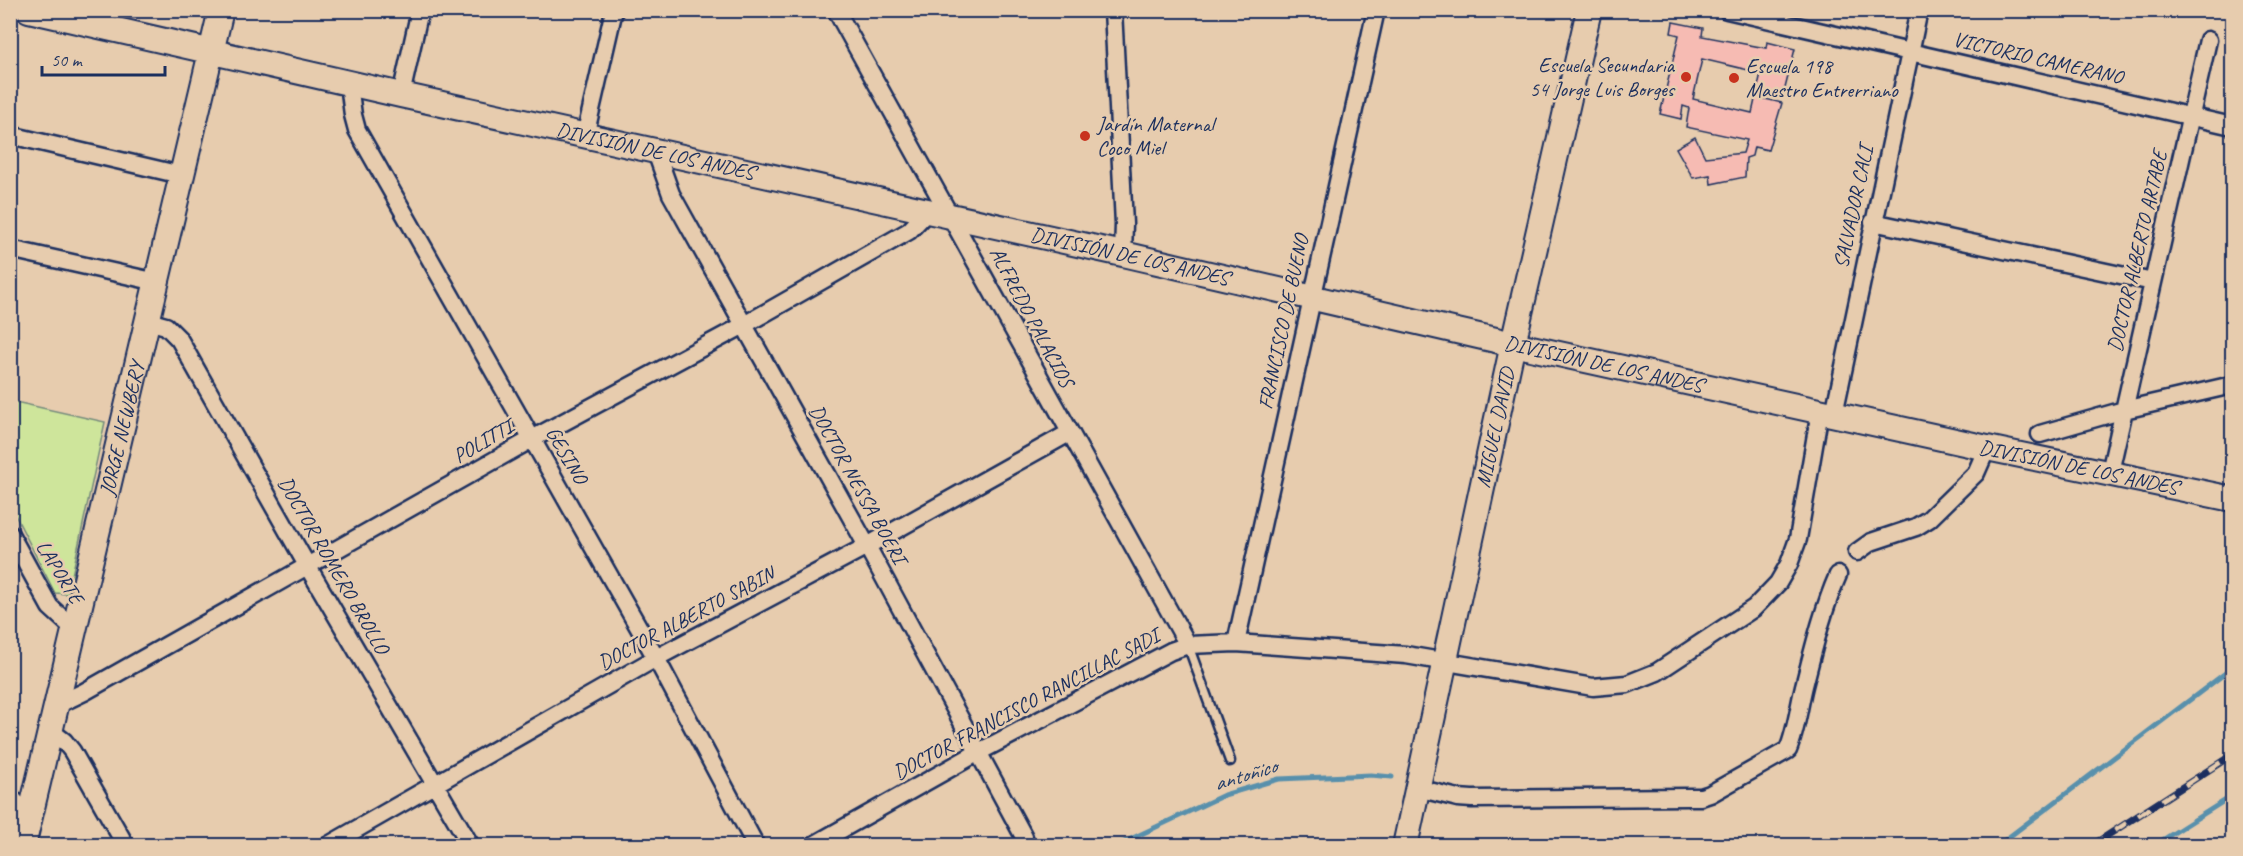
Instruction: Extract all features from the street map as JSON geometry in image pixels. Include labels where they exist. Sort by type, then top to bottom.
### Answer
[{"type":"street","name":"DIVISIÓN DE LOS ANDES","points":[[28,10],[349,84],[1123,254],[1513,344],[2232,500]]},
{"type":"street","name":"JORGE NEWBERY","points":[[23,846],[221,10]]},
{"type":"street","points":[[400,95],[420,10]]},
{"type":"street","points":[[585,136],[614,10]]},
{"type":"street","name":"ALFREDO PALACIOS","points":[[836,10],[1188,645]]},
{"type":"street","points":[[1113,10],[1124,224],[1123,254]]},
{"type":"street","name":"FRANCISCO DE BUENO","points":[[1236,643],[1376,10]]},
{"type":"street","name":"MIGUEL DAVID","points":[[1404,846],[1513,344],[1589,10]]},
{"type":"street","name":"VICTORIO CAMERANO","points":[[1727,10],[2232,126]]},
{"type":"street","name":"SALVADOR CALI","points":[[1778,583],[1789,564],[1798,539],[1873,222],[1919,10]]},
{"type":"street","name":"DOCTOR ALBERTO ARTABE","points":[[2109,472],[2208,40]]},
{"type":"street","name":"GESINO","points":[[349,84],[357,130],[657,658],[756,846]]},
{"type":"street","points":[[10,135],[181,175]]},
{"type":"street","name":"DOCTOR NESSA BOERI","points":[[656,152],[670,194],[867,546],[1024,837]]},
{"type":"street","name":"POLITTI","points":[[57,705],[309,567],[532,439],[744,325],[909,231],[927,212]]},
{"type":"street","points":[[1873,222],[2152,282]]},
{"type":"street","points":[[10,249],[157,282]]},
{"type":"street","name":"DOCTOR ROMERO BROLLO","points":[[148,321],[166,326],[179,339],[471,846]]},
{"type":"street","points":[[2040,434],[2124,410],[2232,385]]},
{"type":"street","name":"DOCTOR ALBERTO SABIN","points":[[327,846],[657,658],[867,546],[1069,433]]},
{"type":"street","points":[[1857,552],[1871,542],[1924,523],[1976,473],[1987,448]]},
{"type":"street","name":"LAPORTE","points":[[10,534],[50,607],[74,629]]},
{"type":"street","points":[[1417,788],[1472,799],[1701,797],[1710,794],[1788,750],[1805,682],[1831,591],[1838,575]]},
{"type":"street","name":"DOCTOR FRANCISCO RANCILLAC SADI","points":[[812,846],[977,753],[1171,651],[1188,645],[1236,643],[1407,655],[1593,687],[1627,684],[1656,672],[1754,608],[1778,583]]},
{"type":"street","points":[[51,730],[64,741],[72,752],[126,846]]},
{"type":"street","points":[[10,796],[30,818]]},
{"type":"lane","points":[[1188,645],[1230,761]]},
{"type":"green space","points":[[11,401],[105,422],[68,594],[55,593],[11,507]]},
{"type":"building","points":[[1673,22],[1703,28],[1702,36],[1766,48],[1767,42],[1795,49],[1783,96],[1766,91],[1765,99],[1782,103],[1768,150],[1754,147],[1752,156],[1746,158],[1745,177],[1711,184],[1710,175],[1693,178],[1676,148],[1695,137],[1705,157],[1743,153],[1747,140],[1686,127],[1689,108],[1683,106],[1681,119],[1660,114],[1679,35],[1671,33]],"holes":[[[1702,59],[1761,73],[1752,113],[1693,99]]]},
{"type":"waterway","points":[[2001,846],[2001,843],[2232,668]]},
{"type":"waterway","name":"antoñico","points":[[1116,846],[1224,795],[1279,779],[1371,775],[1392,777]]},
{"type":"waterway","points":[[2153,846],[2232,796]]},
{"type":"railway","points":[[2091,846],[2232,755]]},
{"type":"place","name":"Escuela Secundaria 54 Jorge Luis Borges","points":[[1686,77]]},
{"type":"place","name":"Escuela 198 Maestro Entrerriano","points":[[1734,78]]},
{"type":"place","name":"Jardín Maternal Coco Miel","points":[[1085,136]]}]
